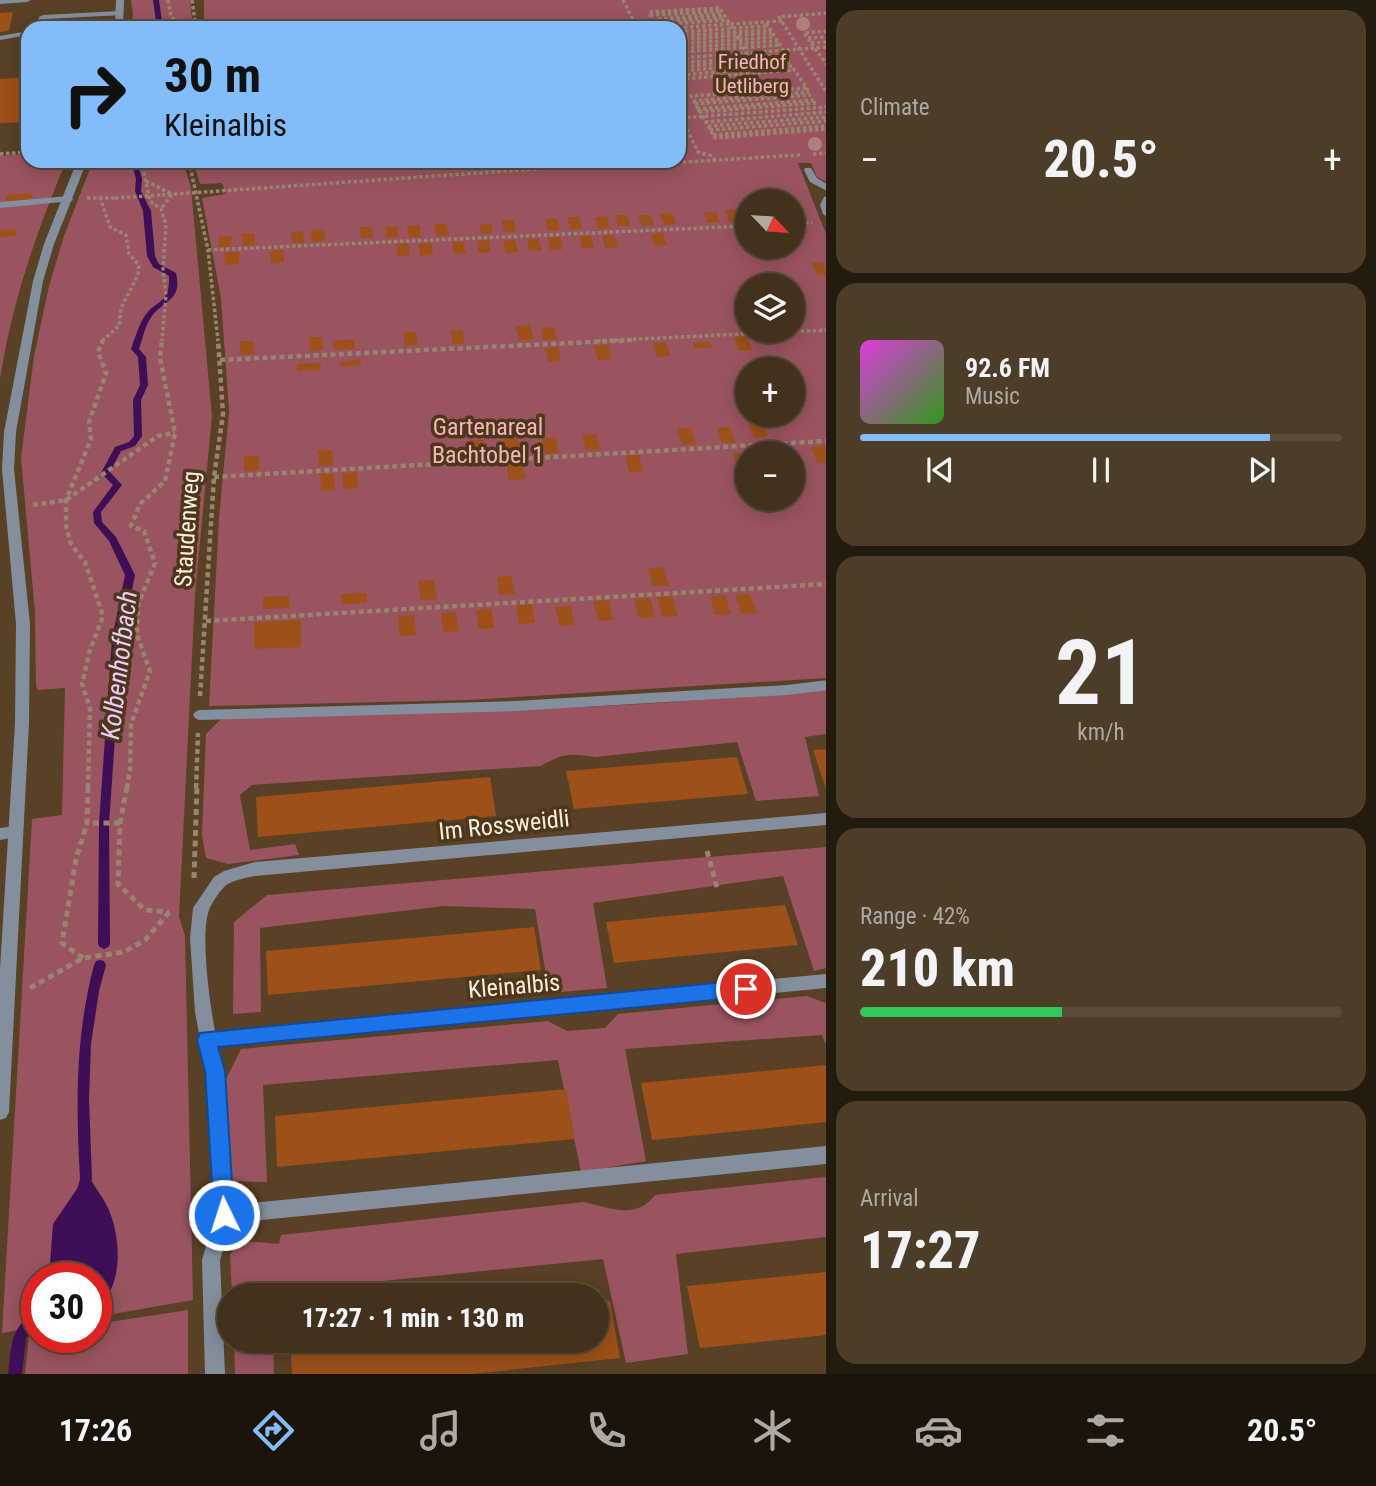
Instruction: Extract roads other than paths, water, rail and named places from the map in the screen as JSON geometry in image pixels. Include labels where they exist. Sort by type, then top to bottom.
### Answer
[{"type":"street","points":[[119,21],[120,0]]},
{"type":"street","points":[[0,1112],[7,997],[7,833],[22,723],[23,624],[8,470],[10,432],[30,319],[49,244],[80,168]]},
{"type":"street","name":"Im Rossweidli","points":[[207,1040],[198,938],[201,908],[219,883],[229,876],[254,869],[826,819]]},
{"type":"street","name":"Kleinalbis","points":[[207,1040],[826,981]]},
{"type":"street","points":[[207,1040],[215,1071],[224,1215],[211,1260],[215,1374]]},
{"type":"street","points":[[224,1215],[826,1155]]},
{"type":"lane","points":[[0,2],[27,0]]},
{"type":"lane","points":[[42,21],[43,17],[120,13]]},
{"type":"lane","points":[[0,38],[21,34]]},
{"type":"lane","points":[[808,170],[813,180],[826,187]]},
{"type":"lane","points":[[0,205],[69,199]]},
{"type":"lane","points":[[199,715],[515,706],[787,690],[826,684]]},
{"type":"waterway","name":"Kolbenhofbach","points":[[156,0],[159,21]]},
{"type":"waterway","name":"Kolbenhofbach","points":[[104,944],[104,823],[117,639],[130,575],[113,539],[98,523],[97,512],[118,485],[105,473],[118,449],[132,444],[138,436],[137,400],[144,385],[142,357],[135,349],[149,315],[169,298],[173,290],[173,275],[156,265],[151,256],[147,211],[138,191],[136,168]]},
{"type":"waterway","name":"Kolbenhofbach","points":[[83,1190],[86,1179],[83,1098],[85,1044],[100,965]]},
{"type":"waterway","name":"Kolbenhofbach","points":[[15,1374],[21,1334]]},
{"type":"park label","name":"Friedhof Uetliberg","points":[[752,74]]},
{"type":"park label","name":"Gartenareal Bachtobel 1","points":[[488,441]]}]
